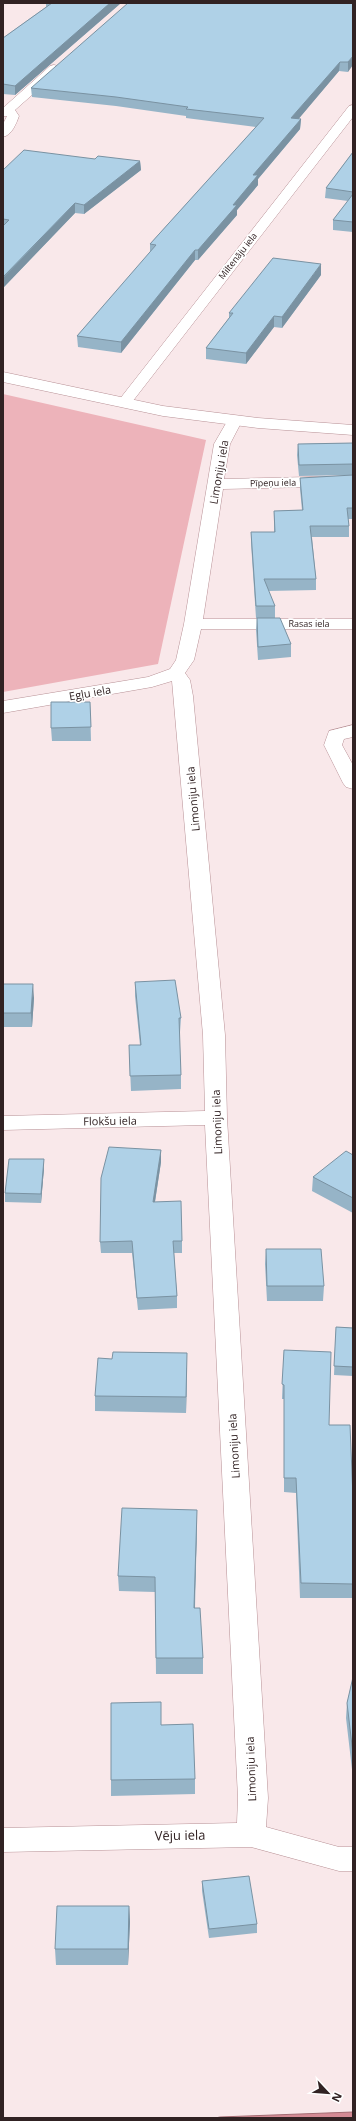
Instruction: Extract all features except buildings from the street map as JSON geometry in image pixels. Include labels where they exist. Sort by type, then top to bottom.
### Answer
[{"type":"street","points":[[3,133],[13,116],[6,111],[62,63]]},
{"type":"street","name":"Miltenāju iela","points":[[124,403],[353,109]]},
{"type":"street","points":[[3,377],[124,403],[234,421],[353,430]]},
{"type":"street","name":"Limoniju iela","points":[[234,421],[222,444],[185,660],[176,674],[181,680],[184,696],[214,1035],[216,1118],[253,1798],[251,1835]]},
{"type":"street","name":"Pīpeņu iela","points":[[216,484],[353,481]]},
{"type":"street","name":"Rasas iela","points":[[192,624],[353,624]]},
{"type":"street","name":"Egļu iela","points":[[3,708],[152,682],[176,674]]},
{"type":"street","points":[[345,733],[333,744],[353,783]]},
{"type":"street","name":"Flokšu iela","points":[[3,1123],[216,1118]]},
{"type":"street","name":"Vēju iela","points":[[3,1840],[251,1835],[339,1859],[353,1859]]},
{"type":"shaded area","points":[[3,394],[206,440],[158,664],[3,692]]},
{"type":"shaded area","points":[[353,2112],[353,2118],[215,2118],[220,2117]]}]
